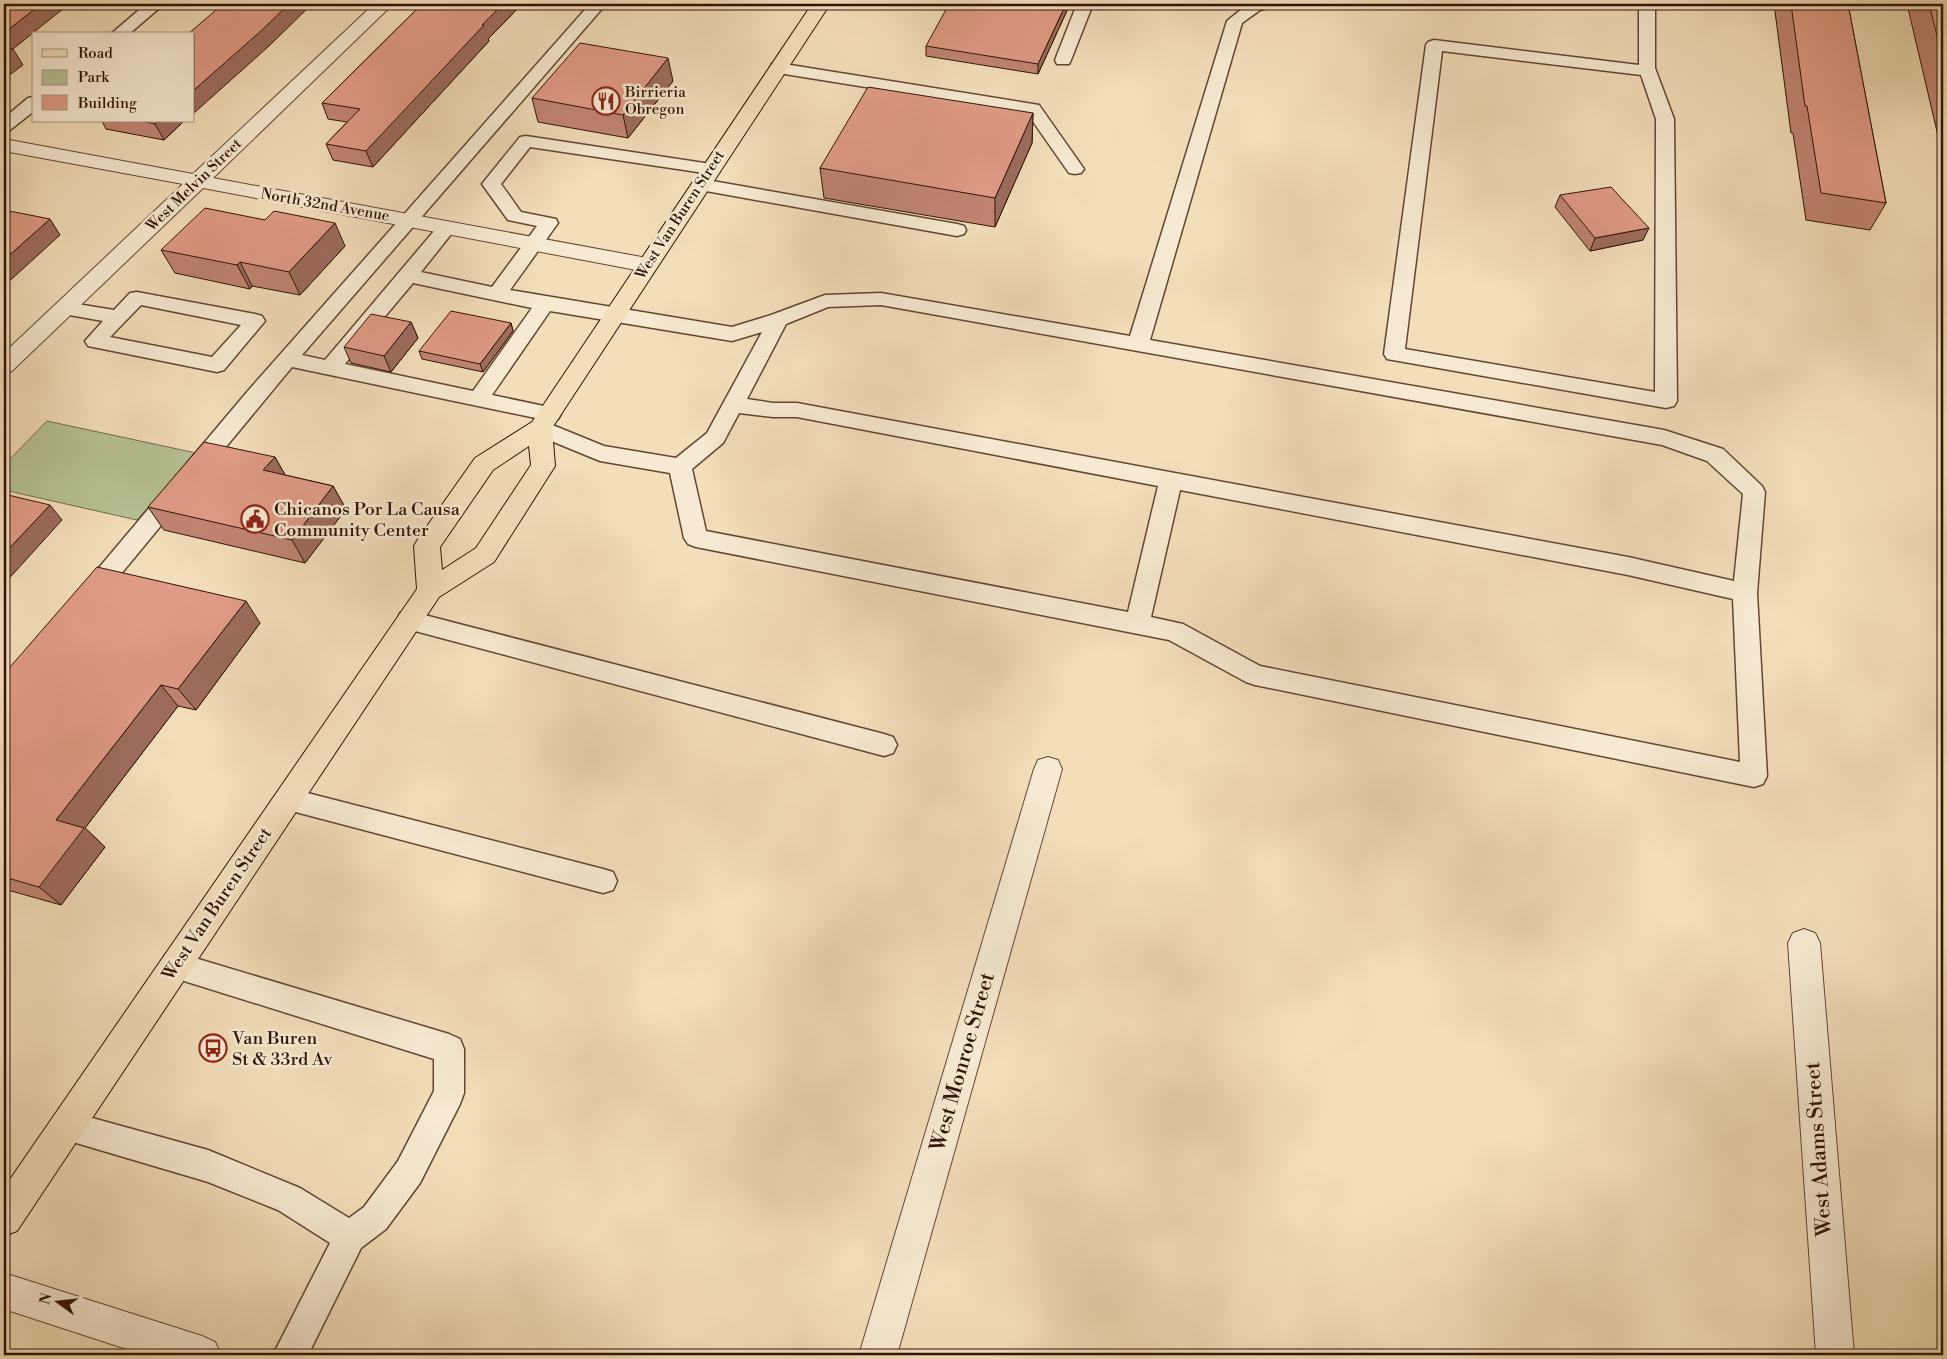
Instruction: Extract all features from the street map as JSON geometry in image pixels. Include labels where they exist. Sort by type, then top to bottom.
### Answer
[{"type":"main road","name":"West Van Buren Street","points":[[430,590],[427,546],[484,464],[545,421],[821,4]]},
{"type":"main road","name":"West Van Buren Street","points":[[4,1218],[430,590],[485,555],[543,466],[545,421]]},
{"type":"street","name":"West Melvin Street","points":[[4,366],[384,4]]},
{"type":"street","name":"North 32nd Avenue","points":[[4,145],[647,265]]},
{"type":"street","name":"West Monroe Street","points":[[878,1355],[1048,769]]},
{"type":"street","name":"West Adams Street","points":[[1804,943],[1834,1355]]},
{"type":"street","points":[[4,1291],[202,1355]]},
{"type":"lane","points":[[121,32],[156,4]]},
{"type":"lane","points":[[74,614],[287,359],[410,221],[598,4]]},
{"type":"lane","points":[[1064,60],[1085,4]]},
{"type":"lane","points":[[1647,4],[1648,71],[1665,119],[1666,401],[1394,354],[1434,45],[1648,71]]},
{"type":"lane","points":[[1138,344],[1235,21],[1254,5]]},
{"type":"lane","points":[[778,68],[1033,109],[1075,169]]},
{"type":"lane","points":[[4,126],[32,104]]},
{"type":"lane","points":[[497,294],[549,223],[515,216],[491,184],[526,142],[706,177],[957,230]]},
{"type":"lane","points":[[330,368],[447,228]]},
{"type":"lane","points":[[408,276],[545,304],[732,334],[778,320],[825,301],[880,299],[1664,438],[1715,455],[1754,492],[1745,593],[1754,776],[1255,675],[1174,631],[696,538],[680,467]]},
{"type":"lane","points":[[137,298],[256,320],[217,365],[95,341],[118,317],[137,298]]},
{"type":"lane","points":[[478,399],[545,304]]},
{"type":"lane","points":[[64,308],[118,317]]},
{"type":"lane","points":[[287,359],[478,399],[545,421],[600,453],[680,467],[715,438],[778,320]]},
{"type":"lane","points":[[733,405],[773,410],[797,410],[1628,566],[1745,593]]},
{"type":"lane","points":[[1136,624],[1171,480]]},
{"type":"lane","points":[[409,620],[884,745]]},
{"type":"lane","points":[[288,799],[603,882]]},
{"type":"lane","points":[[175,965],[449,1049],[449,1093],[408,1172],[375,1218],[350,1237],[290,1355]]},
{"type":"lane","points":[[67,1126],[208,1166],[289,1199],[350,1237]]},
{"type":"green space","points":[[47,421],[196,453],[137,520],[4,490],[4,465]]},
{"type":"building","points":[[4,4],[41,4],[4,33]]},
{"type":"building","points":[[223,4],[289,4],[195,89],[195,32],[190,32]]},
{"type":"building","points":[[422,4],[503,4],[366,151],[326,144],[360,109],[322,103]]},
{"type":"building","points":[[949,4],[1066,4],[1038,64],[926,46]]},
{"type":"building","points":[[1791,4],[1848,4],[1886,203],[1821,193],[1807,106],[1805,106]]},
{"type":"building","points":[[1929,4],[1943,4],[1943,59]]},
{"type":"building","points":[[580,43],[668,58],[623,115],[532,98]]},
{"type":"building","points":[[4,47],[13,49],[4,56]]},
{"type":"building","points":[[868,87],[1033,113],[995,198],[820,168]]},
{"type":"building","points":[[1611,187],[1649,228],[1595,238],[1560,195]]},
{"type":"building","points":[[205,208],[265,220],[274,211],[335,223],[289,272],[240,262],[237,265],[161,250]]},
{"type":"building","points":[[4,210],[50,219],[4,260]]},
{"type":"building","points":[[451,311],[511,323],[480,364],[419,351]]},
{"type":"building","points":[[371,314],[411,322],[384,356],[344,347]]},
{"type":"building","points":[[204,442],[275,457],[263,470],[333,486],[292,540],[148,507]]},
{"type":"building","points":[[4,494],[50,505],[4,554]]},
{"type":"building","points":[[97,567],[246,601],[178,689],[161,685],[56,820],[84,828],[39,887],[4,877],[4,674]]},
{"type":"place","name":"Birrieria Obregon","points":[[606,101]]},
{"type":"place","name":"Chicanos Por La Causa Community Center","points":[[255,519]]},
{"type":"place","name":"Van Buren St & 33rd Av","points":[[213,1048]]}]
